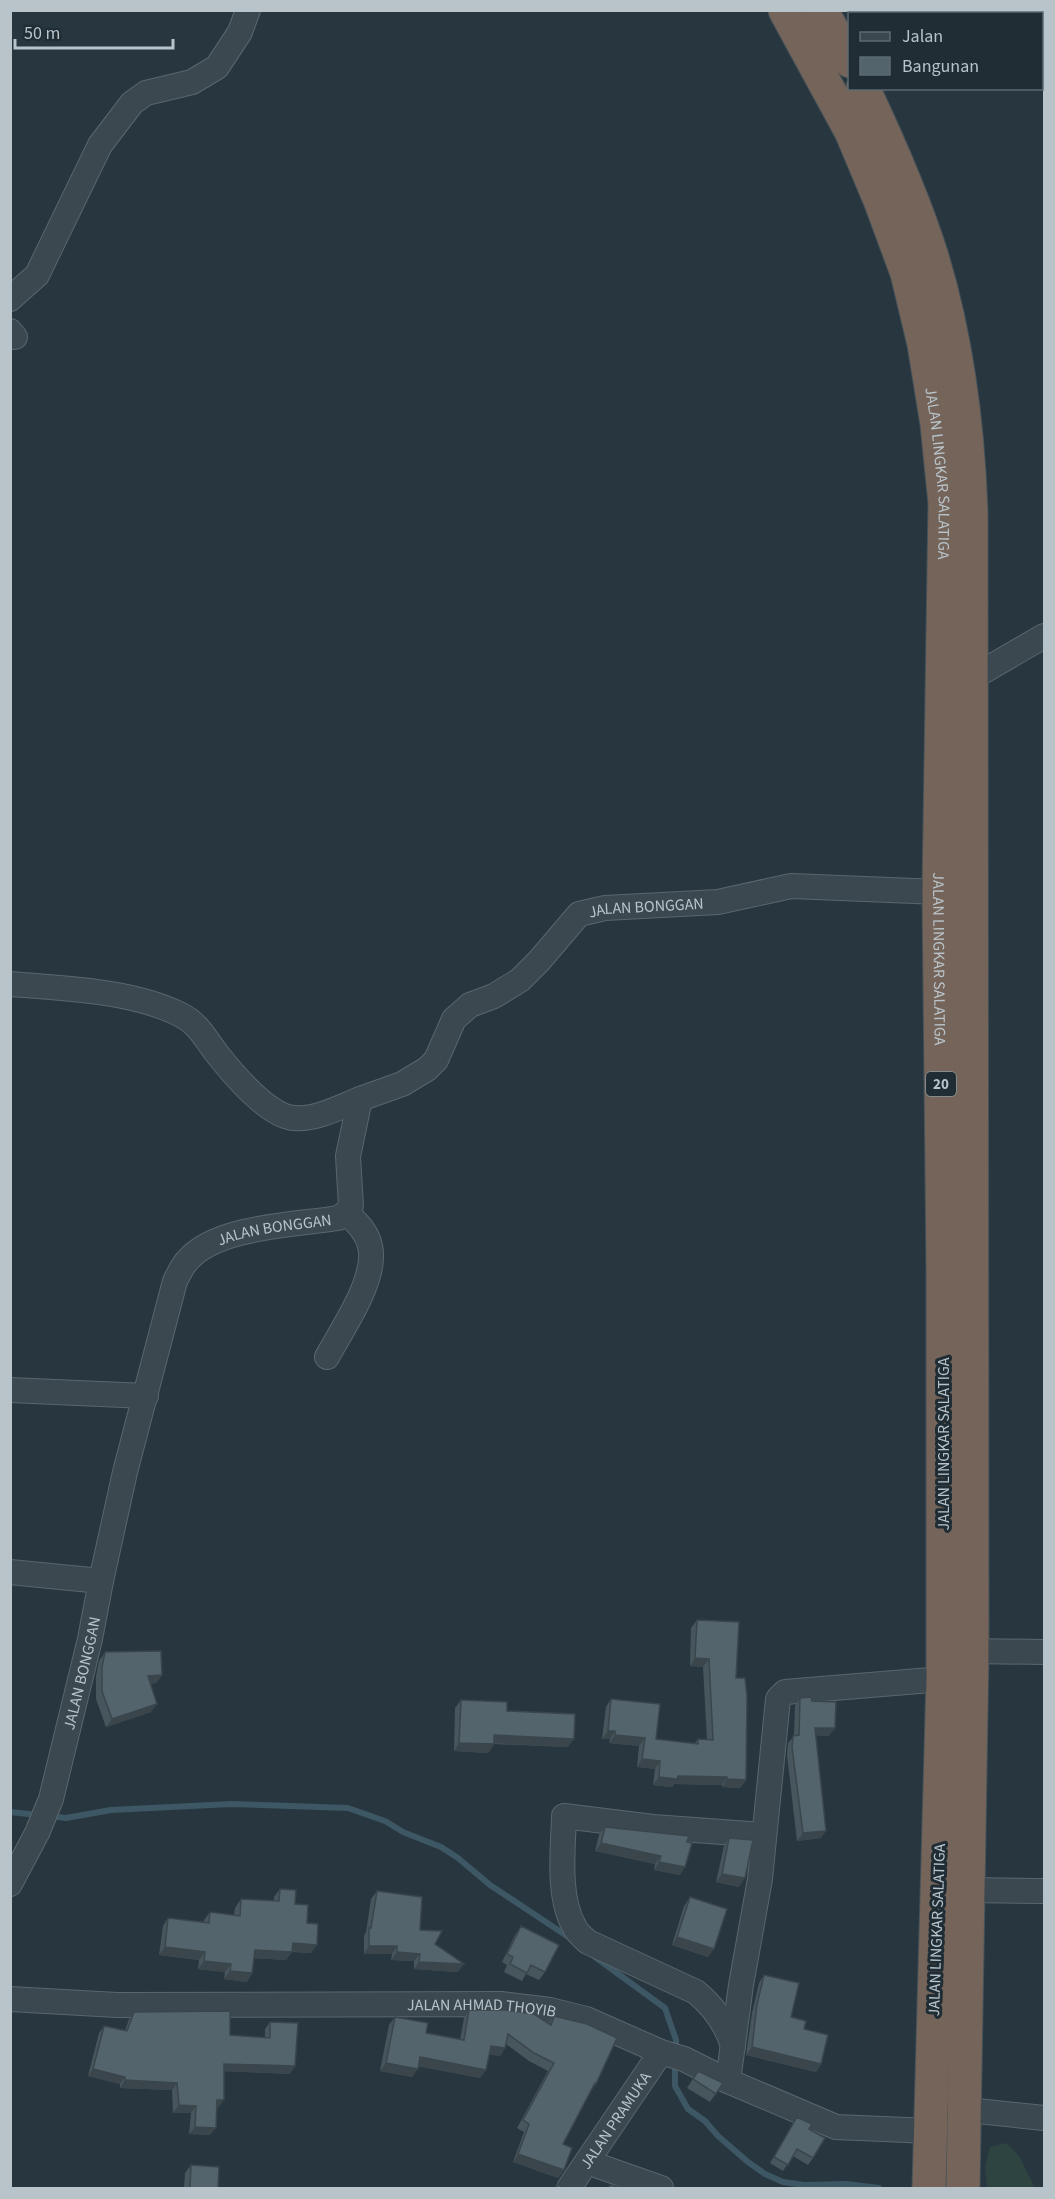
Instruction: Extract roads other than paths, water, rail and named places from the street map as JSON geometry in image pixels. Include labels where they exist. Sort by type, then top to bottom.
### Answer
[{"type":"highway","name":"JALAN LINGKAR SALATIGA","points":[[785,10],[856,141],[907,273],[924,344],[937,424],[945,503],[956,780],[972,1651],[963,2188]]},
{"type":"highway","points":[[821,10],[848,59]]},
{"type":"highway","name":"JALAN LINGKAR SALATIGA","points":[[864,90],[884,131],[932,257],[951,335],[969,460],[971,512],[970,679],[939,892],[943,1267],[943,1679],[929,2188]]},
{"type":"street","points":[[10,299],[38,275],[100,146],[132,103],[146,93],[192,82],[217,67],[240,32],[248,10]]},
{"type":"street","points":[[970,679],[1044,636]]},
{"type":"street","name":"JALAN BONGGAN","points":[[10,1884],[37,1833],[51,1799],[90,1640],[125,1472],[175,1281],[186,1261],[199,1249],[222,1238],[243,1232],[338,1218],[346,1213],[351,1206],[348,1156],[360,1099],[402,1084],[427,1069],[436,1060],[454,1019],[470,1005],[494,996],[520,980],[579,914],[605,908],[718,902],[791,886],[939,892]]},
{"type":"street","points":[[10,984],[63,988],[139,999],[179,1014],[194,1022],[217,1054],[257,1098],[292,1118],[318,1115],[360,1099]]},
{"type":"street","points":[[327,1357],[368,1278],[371,1261],[366,1235],[357,1222],[346,1213]]},
{"type":"street","points":[[10,1390],[146,1396]]},
{"type":"street","points":[[10,1572],[101,1581]]},
{"type":"street","points":[[972,1651],[1044,1652]]},
{"type":"street","points":[[728,2081],[760,1879],[778,1699],[785,1692],[943,1679]]},
{"type":"street","points":[[733,2046],[722,2019],[710,2003],[696,1992],[588,1942],[576,1930],[568,1911],[564,1887],[564,1816],[653,1827],[764,1835]]},
{"type":"street","points":[[969,1890],[1044,1891]]},
{"type":"street","name":"JALAN AHMAD THOYIB","points":[[10,1998],[117,2005],[501,2004],[550,2010],[586,2019],[836,2127],[931,2118],[964,2111],[1044,2118]]},
{"type":"street","name":"JALAN PRAMUKA","points":[[569,2188],[587,2162],[672,2056]]},
{"type":"street","points":[[587,2162],[661,2188]]},
{"type":"waterway","points":[[49,1816],[66,1818],[111,1810],[231,1804],[348,1808],[385,1821],[403,1832],[441,1847],[490,1885],[570,1938]]},
{"type":"waterway","points":[[10,1812],[38,1815]]},
{"type":"waterway","points":[[595,1957],[665,2008],[676,2040],[676,2051]]},
{"type":"waterway","points":[[675,2061],[675,2086],[688,2109],[765,2174],[783,2182],[804,2185],[846,2184],[879,2188]]}]
